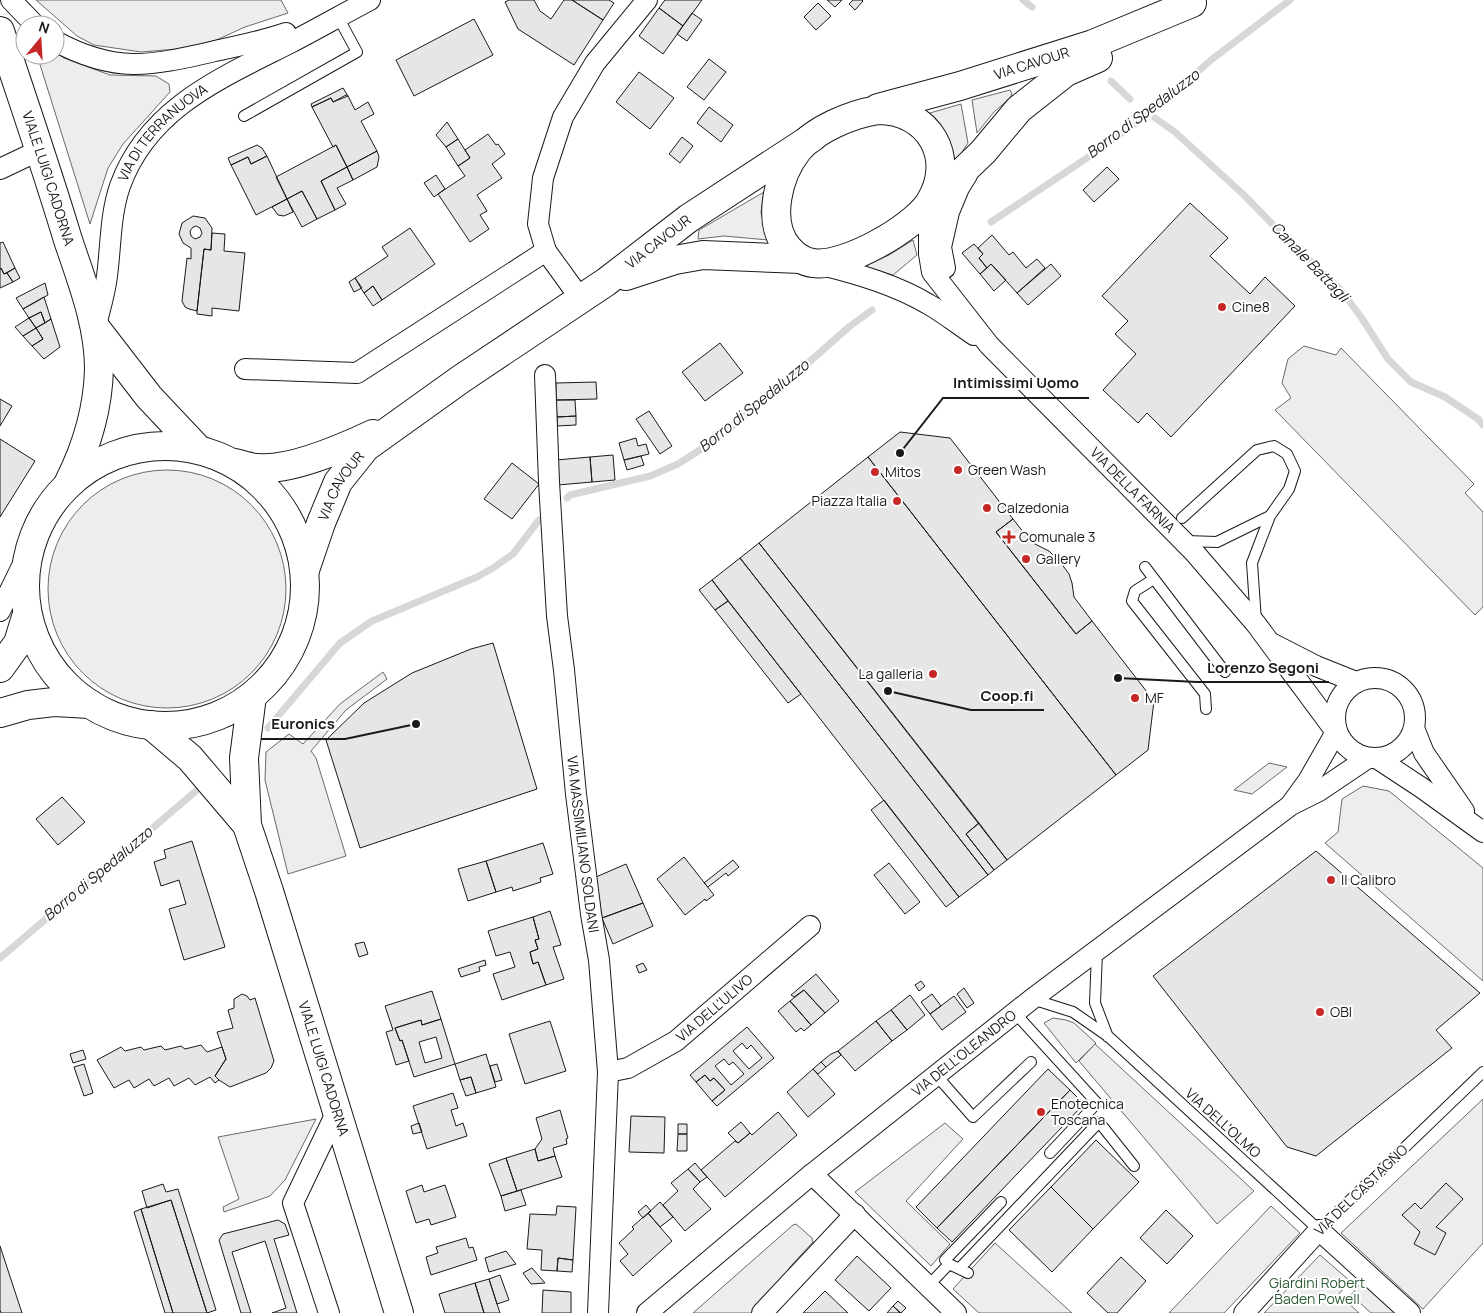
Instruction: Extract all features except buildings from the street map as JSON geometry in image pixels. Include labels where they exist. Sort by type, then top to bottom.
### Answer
[{"type":"main road","name":"VIA CAVOUR","points":[[305,570],[321,523],[338,482],[366,447],[461,379],[606,282],[689,218],[759,171],[830,127],[866,112],[960,86],[1094,44],[1193,1]]},
{"type":"main road","name":"VIA CAVOUR","points":[[606,282],[675,260],[703,255],[830,263],[869,248],[905,226],[983,152],[1019,109],[1066,72],[1126,45],[1193,1]]},
{"type":"main road","name":"VIALE LUIGI CADORNA","points":[[0,31],[40,150],[95,327],[99,368],[97,399],[91,430],[67,485]]},
{"type":"main road","name":"VIA CAVOUR","points":[[866,112],[889,110],[910,117],[922,124],[932,135],[939,151],[940,164],[937,188],[929,204]]},
{"type":"main road","name":"VIA CAVOUR","points":[[807,261],[793,254],[784,243],[777,230],[775,215],[776,203],[792,159],[799,149],[813,137]]},
{"type":"main road","name":"VIALE LUIGI CADORNA","points":[[95,327],[150,397],[198,449]]},
{"type":"main road","name":"VIA CAVOUR","points":[[232,463],[259,468],[288,466],[343,448],[404,420]]},
{"type":"main road","points":[[163,446],[198,449],[232,463],[259,482],[282,507],[297,537],[305,570],[304,605],[295,639],[277,671],[252,696],[221,714],[187,724],[151,725],[119,718],[90,704],[61,680],[40,649],[27,614],[24,585],[27,556],[42,518],[67,485],[95,464],[128,450],[163,446]]},
{"type":"main road","points":[[0,668],[18,643],[27,614]]},
{"type":"main road","name":"VIALE LUIGI CADORNA","points":[[252,696],[244,758],[247,825],[270,891],[399,1313]]},
{"type":"main road","points":[[0,713],[28,705],[54,702],[90,704]]},
{"type":"main road","name":"VIALE LUIGI CADORNA","points":[[151,725],[190,758],[247,825]]},
{"type":"street","points":[[11,0],[25,15]]},
{"type":"street","name":"VIA DI TERRANUOVA","points":[[95,327],[107,278],[112,220],[120,187],[132,161],[149,135],[172,112],[197,92],[240,66],[290,43],[370,0]]},
{"type":"street","points":[[580,298],[546,250],[538,224],[542,178],[563,117],[595,63],[647,0]]},
{"type":"street","name":"VIA DI TERRANUOVA","points":[[65,46],[78,53],[105,62],[131,64],[161,63],[266,40],[338,16]]},
{"type":"street","points":[[0,170],[40,150]]},
{"type":"street","name":"VIA DELLA FARNIA","points":[[949,292],[941,247],[949,212],[959,188],[983,152]]},
{"type":"street","name":"VIA DELLA FARNIA","points":[[929,204],[929,245],[932,272],[989,345],[1184,541],[1256,624],[1349,750],[1358,755],[1373,758],[1478,827]]},
{"type":"street","points":[[245,369],[357,373],[546,250]]},
{"type":"street","name":"VIA DELLA FARNIA","points":[[807,261],[858,275],[906,293],[928,304],[989,345]]},
{"type":"street","name":"VIA MASSIMILIANO SOLDANI","points":[[545,375],[557,616],[585,868],[599,960],[608,1072],[598,1313]]},
{"type":"street","points":[[0,611],[27,556]]},
{"type":"street","name":"VIA DELLA FARNIA","points":[[1269,642],[1316,666],[1356,682],[1367,678],[1378,678],[1390,681],[1400,687],[1408,695],[1413,705],[1415,716],[1414,728],[1424,753],[1478,827]]},
{"type":"street","points":[[1336,732],[1334,721],[1335,709],[1339,698],[1346,689],[1356,682]]},
{"type":"street","points":[[1373,758],[1390,756],[1401,749],[1410,739],[1414,728]]},
{"type":"street","name":"VIA DELL'OLEANDRO","points":[[1291,805],[1308,781],[1336,732]]},
{"type":"street","name":"VIA DELL'OLEANDRO","points":[[647,1313],[812,1174],[1032,999],[1291,805],[1319,791],[1373,758]]},
{"type":"street","name":"VIA DELL'ULIVO","points":[[608,1072],[628,1068],[676,1041],[810,926]]},
{"type":"street","points":[[329,1313],[293,1203],[337,1111]]},
{"type":"street","points":[[812,1174],[956,1313]]},
{"type":"street","points":[[762,1313],[855,1214]]},
{"type":"street","points":[[1319,1230],[1410,1313]]},
{"type":"street","name":"VIA DEL CASTAGNO","points":[[1244,1313],[1319,1230]]},
{"type":"lane","points":[[244,116],[357,52],[338,16]]},
{"type":"lane","points":[[1182,518],[1256,450],[1274,446],[1287,454],[1295,471],[1289,489],[1270,516],[1252,563],[1256,624]]},
{"type":"lane","points":[[1184,541],[1217,542],[1270,516]]},
{"type":"lane","points":[[1144,567],[1225,672]]},
{"type":"lane","points":[[1154,579],[1135,591],[1132,601],[1205,694],[1206,709]]},
{"type":"lane","points":[[1096,952],[1095,1003],[1109,1038]]},
{"type":"lane","points":[[1032,999],[1073,1012],[1109,1038]]},
{"type":"lane","points":[[1015,1013],[1097,1103],[1050,1153]]},
{"type":"lane","name":"VIA DELL'OLMO","points":[[1109,1038],[1319,1230]]},
{"type":"lane","points":[[936,1075],[973,1117],[1031,1062]]},
{"type":"lane","name":"VIA DEL CASTAGNO","points":[[1319,1230],[1483,1072]]},
{"type":"lane","points":[[945,1260],[964,1271],[1099,1122],[1134,1166]]},
{"type":"lane","points":[[928,1286],[945,1260],[1001,1202]]},
{"type":"shaded area","points":[[36,0],[281,0],[288,13],[245,27],[201,47],[141,52],[94,45],[77,36],[65,25],[65,15],[53,15]]},
{"type":"shaded area","points":[[65,58],[110,75],[156,76],[169,84],[170,92],[123,144],[108,168],[90,224],[40,65],[65,65]]},
{"type":"shaded area","points":[[1010,90],[1012,94],[1010,98],[994,112],[977,133],[972,100]]},
{"type":"shaded area","points":[[961,104],[968,143],[952,167],[923,115]]},
{"type":"shaded area","points":[[764,192],[761,213],[768,240],[724,236],[698,239],[699,230]]},
{"type":"shaded area","points":[[913,240],[917,255],[893,275],[864,267],[889,255]]},
{"type":"shaded area","points":[[1304,346],[1336,355],[1341,348],[1474,484],[1465,493],[1483,512],[1483,607],[1475,615],[1275,410],[1291,398],[1282,383],[1288,359]]},
{"type":"shaded area","points":[[167,470],[190,473],[212,479],[233,490],[251,505],[266,523],[277,544],[283,566],[286,589],[283,612],[277,634],[266,655],[251,673],[233,688],[212,699],[190,705],[167,708],[144,705],[122,699],[101,688],[83,673],[68,655],[57,634],[51,612],[48,589],[51,566],[57,544],[68,523],[83,505],[101,490],[122,479],[144,473]]},
{"type":"shaded area","points":[[383,672],[387,679],[346,710],[311,751],[316,758],[346,856],[288,874],[265,780],[266,752],[289,734],[303,744],[340,704]]},
{"type":"shaded area","points":[[1269,763],[1287,767],[1252,794],[1234,790]]},
{"type":"shaded area","points":[[1363,786],[1389,791],[1483,868],[1483,981],[1325,843],[1338,832],[1342,799]]},
{"type":"shaded area","points":[[1053,1018],[1074,1023],[1096,1043],[1076,1063],[1044,1023]]},
{"type":"shaded area","points":[[1095,1044],[1254,1191],[1217,1224],[1079,1061]]},
{"type":"shaded area","points":[[1483,1099],[1483,1243],[1423,1309],[1341,1233]]},
{"type":"shaded area","points":[[316,1119],[285,1180],[270,1196],[224,1212],[223,1207],[239,1199],[218,1137]]},
{"type":"shaded area","points":[[945,1123],[963,1139],[906,1201],[950,1244],[931,1266],[855,1192]]},
{"type":"shaded area","points":[[1271,1206],[1300,1233],[1224,1313],[1169,1313]]},
{"type":"shaded area","points":[[796,1224],[812,1238],[813,1242],[752,1313],[693,1313],[793,1225]]},
{"type":"shaded area","points":[[995,1243],[1072,1313],[979,1313],[953,1289]]},
{"type":"shaded area","name":"Giardini Robert Baden Powell","points":[[1320,1255],[1350,1281],[1339,1294],[1359,1313],[1264,1313]]},
{"type":"shaded area","points":[[1362,1282],[1396,1313],[1371,1313],[1351,1295]]},
{"type":"waterway","name":"Canale Battagli","points":[[1023,0],[1032,7]]},
{"type":"waterway","name":"Borro di Spedaluzzo","points":[[991,222],[1136,123],[1211,60],[1290,0]]},
{"type":"waterway","name":"Canale Battagli","points":[[1111,81],[1130,99]]},
{"type":"waterway","name":"Canale Battagli","points":[[1155,118],[1175,132],[1244,195],[1340,289],[1388,359],[1411,382],[1445,397],[1478,419],[1483,425]]},
{"type":"waterway","name":"Borro di Spedaluzzo","points":[[567,498],[570,495],[650,476],[678,464],[714,441],[791,378],[850,326],[872,310]]},
{"type":"waterway","name":"Borro di Spedaluzzo","points":[[268,728],[340,643],[372,621],[477,577],[493,568],[513,554],[539,520]]},
{"type":"waterway","name":"Borro di Spedaluzzo","points":[[0,958],[196,791]]},
{"type":"place","name":"Cine8","points":[[1222,307]]},
{"type":"place","name":"Intimissimi Uomo","points":[[900,453]]},
{"type":"place","name":"Green Wash","points":[[958,470]]},
{"type":"place","name":"Mitos","points":[[875,472]]},
{"type":"place","name":"Piazza Italia","points":[[897,501]]},
{"type":"place","name":"Calzedonia","points":[[987,508]]},
{"type":"place","name":"Comunale 3","points":[[1009,537]]},
{"type":"place","name":"Gallery","points":[[1026,559]]},
{"type":"place","name":"La galleria","points":[[933,674]]},
{"type":"place","name":"Lorenzo Segoni","points":[[1118,678]]},
{"type":"place","name":"Coop.fi","points":[[888,691]]},
{"type":"place","name":"MF","points":[[1135,698]]},
{"type":"place","name":"Euronics","points":[[416,724]]},
{"type":"place","name":"Il Calibro","points":[[1331,880]]},
{"type":"place","name":"OBI","points":[[1320,1012]]},
{"type":"place","name":"Enotecnica Toscana","points":[[1041,1112]]}]
